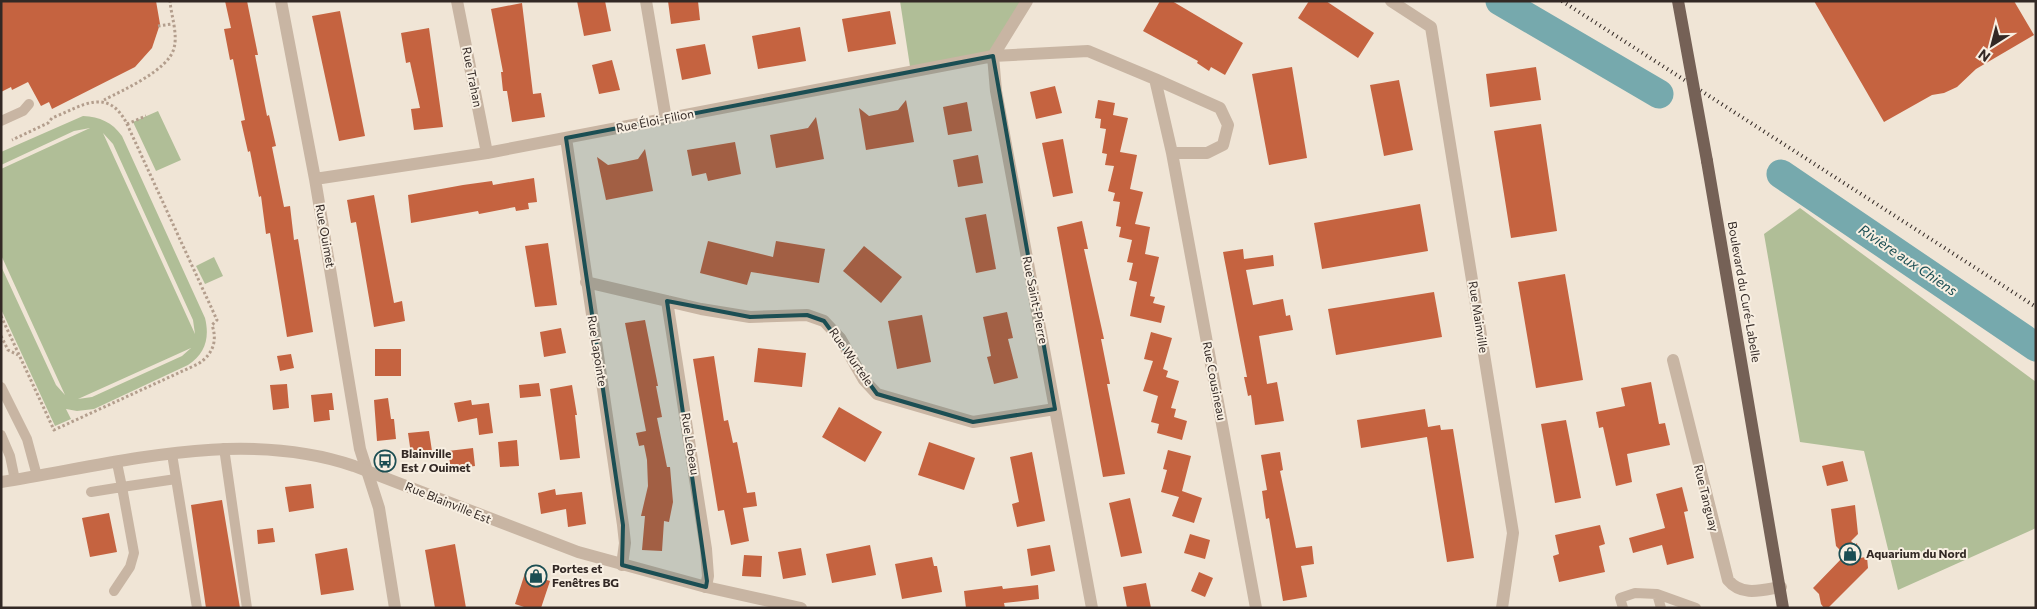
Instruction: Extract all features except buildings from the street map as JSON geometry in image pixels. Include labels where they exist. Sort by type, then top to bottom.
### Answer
[{"type":"main road","name":"Boulevard du Curé-Labelle","points":[[1678,1],[1783,608]]},
{"type":"main road","name":"Boulevard du Curé-Labelle","points":[[1781,588],[1786,608]]},
{"type":"street","name":"Rue Ouimet","points":[[281,1],[315,179],[360,449],[380,508],[395,608]]},
{"type":"street","name":"Rue Trahan","points":[[457,1],[487,153]]},
{"type":"street","points":[[646,1],[666,119]]},
{"type":"street","points":[[993,56],[1027,1]]},
{"type":"street","name":"Rue Mainville","points":[[1392,1],[1431,27],[1512,524],[1510,560],[1502,608]]},
{"type":"street","points":[[993,56],[1088,51],[1220,108],[1228,124],[1223,145],[1208,153],[1172,153]]},
{"type":"street","name":"Rue Éloi-Filion","points":[[315,179],[487,153],[993,56]]},
{"type":"street","name":"Rue Saint-Pierre","points":[[993,56],[996,91],[1092,608]]},
{"type":"street","name":"Rue Cousineau","points":[[1156,79],[1172,153],[1256,608]]},
{"type":"street","name":"Rue Lapointe","points":[[566,138],[623,525],[625,543],[622,565]]},
{"type":"street","name":"Rue Wurtele","points":[[586,282],[750,317],[807,315],[824,321],[840,338],[864,380],[877,394],[973,422],[1055,409]]},
{"type":"street","name":"Rue Lebeau","points":[[668,301],[706,549],[708,576],[706,587]]},
{"type":"street","name":"Rue Tanguay","points":[[1673,360],[1728,580],[1735,588],[1751,592],[1781,588]]},
{"type":"street","name":"Rue Blainville Est","points":[[1,482],[172,454],[224,448],[288,450],[318,456],[366,471],[534,537],[622,565],[706,587],[801,608]]},
{"type":"lane","points":[[1,121],[23,111],[29,104]]},
{"type":"lane","points":[[1,387],[27,439],[37,476]]},
{"type":"lane","points":[[1,435],[10,456],[16,480]]},
{"type":"lane","points":[[224,448],[247,608]]},
{"type":"lane","points":[[172,454],[197,608]]},
{"type":"lane","points":[[114,591],[130,566],[134,553],[118,463]]},
{"type":"lane","points":[[91,492],[176,479]]},
{"type":"lane","points":[[1623,608],[1620,598],[1635,592],[1657,594],[1696,608]]},
{"type":"lane","points":[[1657,594],[1661,608]]},
{"type":"path","points":[[12,140],[92,101],[103,101],[166,63],[175,47],[170,1]]},
{"type":"path","points":[[158,26],[173,24]]},
{"type":"path","points":[[1,316],[54,430],[198,364],[209,356],[214,347],[215,337],[212,325],[217,320],[194,267],[127,124],[118,111],[103,101]]},
{"type":"path","points":[[127,124],[146,116]]},
{"type":"path","points":[[1,336],[8,350],[20,355]]},
{"type":"highlighted area","points":[[993,56],[1055,409],[973,422],[877,394],[824,321],[807,315],[750,317],[667,301],[707,581],[706,587],[622,565],[623,525],[566,138]]},
{"type":"green space","points":[[900,1],[1027,1],[993,56],[911,73]]},
{"type":"green space","points":[[158,111],[181,160],[156,171],[133,122]]},
{"type":"green space","points":[[83,116],[105,121],[118,131],[122,136],[205,318],[207,332],[205,345],[194,361],[94,409],[77,411],[66,409],[71,419],[55,426],[1,309],[1,266],[56,385],[65,395],[1,255],[1,169],[90,128],[74,131],[1,165],[1,152]],"holes":[[[103,133],[113,144],[193,320],[195,334]],[[191,348],[182,356],[92,397],[78,399]]]},
{"type":"green space","points":[[1800,208],[2036,382],[2036,528],[1898,590],[1864,451],[1800,442],[1764,234]]},
{"type":"green space","points":[[214,257],[223,276],[205,284],[196,266]]},
{"type":"waterway","name":"Rivière aux Chiens","points":[[1500,1],[1659,94]]},
{"type":"waterway","name":"Rivière aux Chiens","points":[[1781,174],[2036,347]]},
{"type":"railway","points":[[1562,1],[2036,307]]},
{"type":"place","name":"Blainville Est / Ouimet","points":[[385,461]]},
{"type":"place","name":"Aquarium du Nord","points":[[1850,554]]},
{"type":"place","name":"Portes et Fenêtres BG","points":[[536,576]]}]
